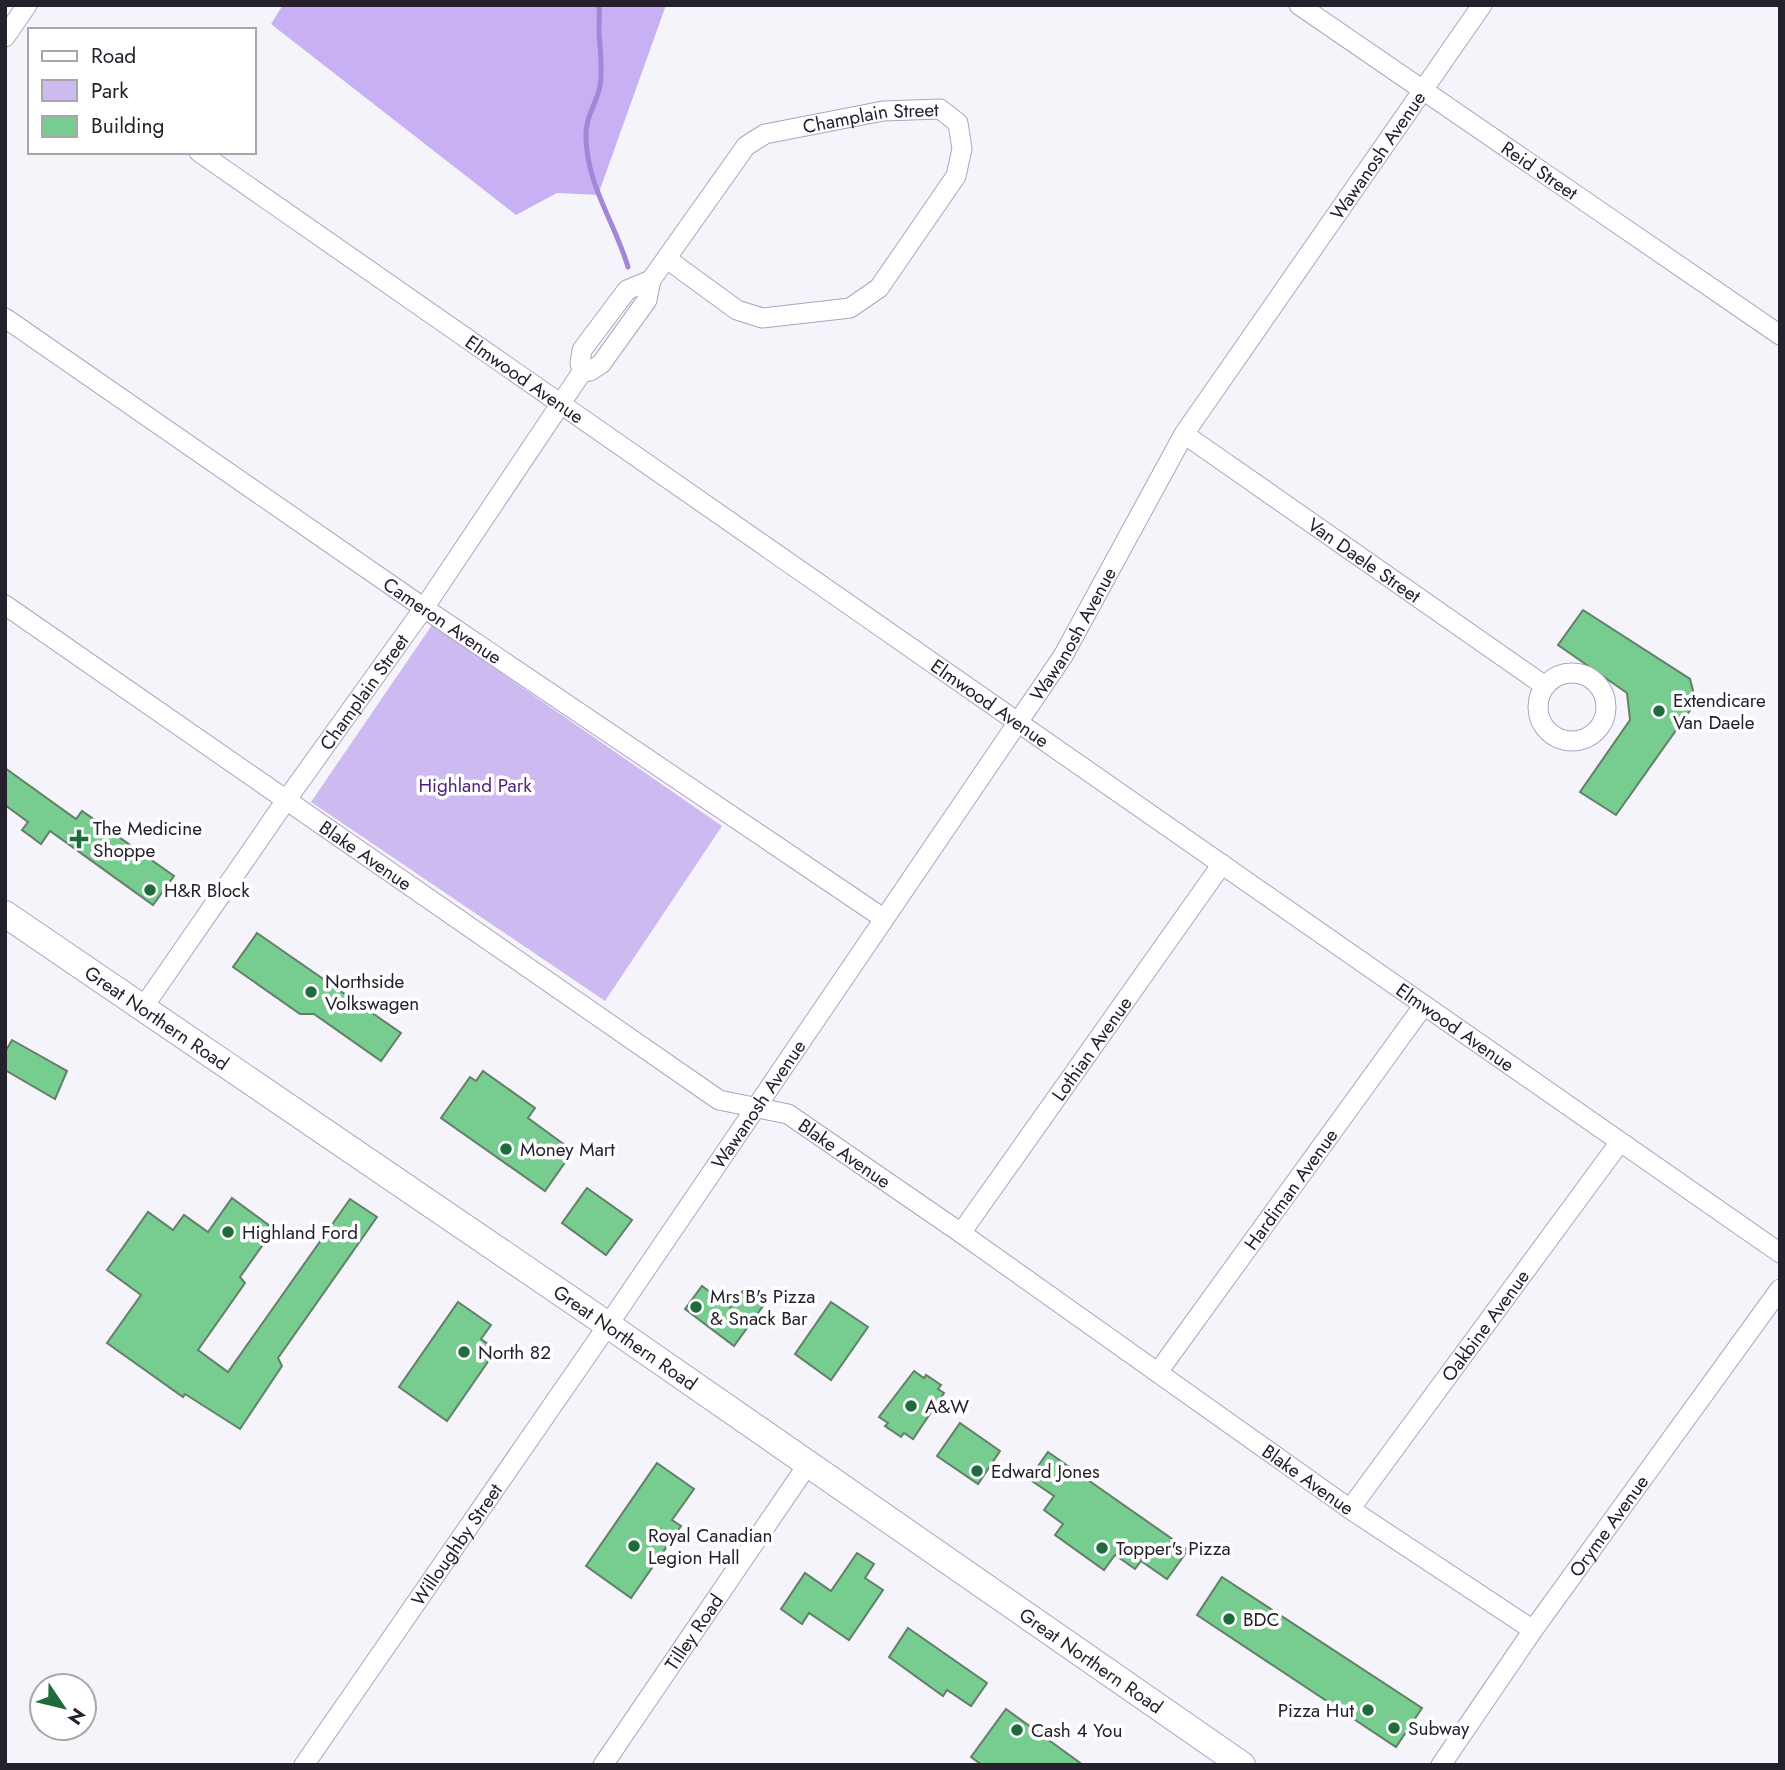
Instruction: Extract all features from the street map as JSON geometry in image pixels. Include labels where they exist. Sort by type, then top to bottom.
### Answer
[{"type":"main road","name":"Great Northern Road","points":[[5,914],[608,1325],[1242,1765]]},
{"type":"street","points":[[14,28],[27,5]]},
{"type":"street","name":"Reid Street","points":[[1299,5],[1422,92],[1780,335]]},
{"type":"street","name":"Wawanosh Avenue","points":[[608,1325],[1063,656],[1184,435],[1482,5]]},
{"type":"street","name":"Champlain Street","points":[[142,1009],[287,799],[424,608],[582,372],[590,371],[601,364],[647,300],[651,280],[746,146],[765,134],[883,111],[940,109],[958,122],[962,149],[956,176],[878,288],[850,308],[762,318],[737,310],[667,259]]},
{"type":"street","name":"Elmwood Avenue","points":[[202,154],[1780,1253]]},
{"type":"street","name":"Cameron Avenue","points":[[5,318],[424,608],[883,918]]},
{"type":"street","name":"Van Daele Street","points":[[1184,435],[1545,686]]},
{"type":"street","name":"Blake Avenue","points":[[5,605],[719,1100],[788,1114],[961,1233],[1350,1509],[1533,1630]]},
{"type":"street","name":"Lothian Avenue","points":[[961,1233],[1222,864]]},
{"type":"street","name":"Hardiman Avenue","points":[[1158,1372],[1424,1005]]},
{"type":"street","name":"Oakbine Avenue","points":[[1350,1509],[1620,1142]]},
{"type":"street","name":"Oryme Avenue","points":[[1441,1765],[1533,1630],[1780,1289]]},
{"type":"street","name":"Willoughby Street","points":[[304,1765],[608,1325]]},
{"type":"street","name":"Tilley Road","points":[[603,1765],[808,1464]]},
{"type":"green space","name":"Highland Park","points":[[432,625],[722,826],[605,1001],[311,802]]},
{"type":"shaded area","points":[[283,5],[666,5],[598,195],[557,193],[516,215],[271,24]]},
{"type":"building","name":"Extendicare Van Daele","points":[[1583,610],[1690,679],[1696,702],[1616,815],[1580,792],[1630,720],[1627,693],[1558,645]]},
{"type":"building","points":[[5,768],[76,819],[82,811],[174,876],[153,905],[50,831],[41,844],[22,830],[28,822],[5,805]]},
{"type":"building","points":[[257,933],[401,1033],[381,1061],[314,1014],[300,1014],[233,967]]},
{"type":"building","points":[[12,1040],[67,1071],[55,1099],[5,1070],[5,1052]]},
{"type":"building","points":[[483,1071],[535,1108],[528,1118],[573,1151],[545,1191],[441,1118],[470,1077],[476,1081]]},
{"type":"building","points":[[587,1188],[632,1220],[606,1255],[562,1223]]},
{"type":"building","points":[[232,1198],[274,1229],[240,1277],[245,1283],[198,1350],[228,1372],[350,1199],[377,1217],[278,1358],[282,1366],[240,1429],[185,1394],[183,1397],[107,1343],[141,1295],[107,1270],[148,1212],[173,1230],[184,1215],[208,1232]]},
{"type":"building","points":[[702,1286],[730,1307],[743,1291],[763,1306],[734,1346],[685,1309]]},
{"type":"building","points":[[458,1302],[491,1325],[481,1339],[496,1350],[447,1421],[399,1387]]},
{"type":"building","points":[[831,1302],[868,1327],[831,1380],[795,1354]]},
{"type":"building","name":"A&W","points":[[914,1371],[941,1385],[938,1389],[944,1393],[913,1439],[904,1433],[901,1437],[885,1426],[888,1423],[879,1417]]},
{"type":"building","points":[[960,1423],[1000,1451],[978,1484],[937,1456]]},
{"type":"building","points":[[1048,1452],[1188,1550],[1167,1579],[1141,1561],[1135,1569],[1115,1555],[1104,1570],[1055,1535],[1063,1524],[1044,1510],[1054,1496],[1029,1479]]},
{"type":"building","name":"Royal Canadian Legion Hall","points":[[657,1463],[694,1489],[672,1520],[681,1526],[631,1598],[586,1566]]},
{"type":"building","points":[[857,1553],[874,1564],[865,1578],[883,1590],[849,1640],[809,1613],[802,1624],[781,1609],[805,1573],[831,1591]]},
{"type":"building","points":[[1222,1577],[1422,1708],[1396,1747],[1197,1615]]},
{"type":"building","points":[[908,1628],[987,1683],[971,1706],[947,1690],[943,1696],[889,1657]]},
{"type":"building","points":[[1006,1709],[1083,1765],[982,1765],[971,1757]]},
{"type":"waterway","points":[[599,5],[601,79],[587,124],[586,138],[596,188],[628,267]]},
{"type":"place","name":"Extendicare Van Daele","points":[[1659,711]]},
{"type":"place","name":"The Medicine Shoppe","points":[[79,839]]},
{"type":"place","name":"H&R Block","points":[[150,890]]},
{"type":"place","name":"Northside Volkswagen","points":[[311,992]]},
{"type":"place","name":"Money Mart","points":[[506,1149]]},
{"type":"place","name":"Highland Ford","points":[[228,1232]]},
{"type":"place","name":"Mrs B's Pizza & Snack Bar","points":[[696,1307]]},
{"type":"place","name":"North 82","points":[[464,1352]]},
{"type":"place","name":"A&W","points":[[911,1406]]},
{"type":"place","name":"Edward Jones","points":[[977,1471]]},
{"type":"place","name":"Royal Canadian Legion Hall","points":[[634,1546]]},
{"type":"place","name":"Topper's Pizza","points":[[1102,1548]]},
{"type":"place","name":"BDC","points":[[1229,1619]]},
{"type":"place","name":"Pizza Hut","points":[[1368,1710]]},
{"type":"place","name":"Subway","points":[[1394,1728]]},
{"type":"place","name":"Cash 4 You","points":[[1017,1730]]}]
